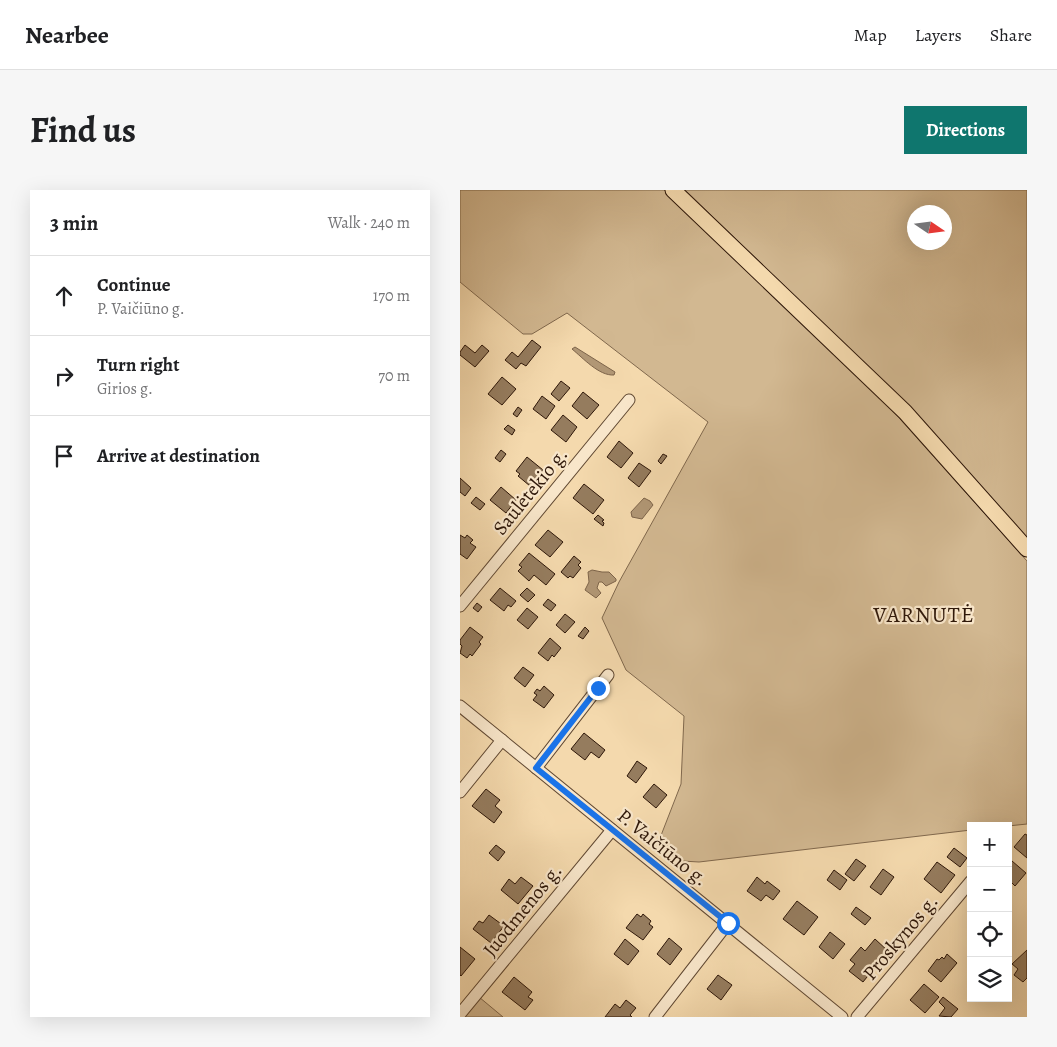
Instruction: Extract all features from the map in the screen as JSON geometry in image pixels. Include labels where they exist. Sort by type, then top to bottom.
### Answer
[{"type":"main road","points":[[673,190],[905,412],[1027,549]]},
{"type":"street","name":"Saulėtekio g.","points":[[460,606],[628,400]]},
{"type":"street","points":[[536,768],[608,676]]},
{"type":"street","name":"P. Vaičiūno g.","points":[[460,706],[842,1017]]},
{"type":"street","points":[[460,792],[502,740]]},
{"type":"street","name":"Juodmenos g.","points":[[460,1014],[612,830]]},
{"type":"street","name":"Proskynos g.","points":[[857,1017],[967,886]]},
{"type":"street","points":[[655,1017],[728,923]]},
{"type":"shaded area","points":[[460,190],[664,190],[884,401],[1027,561],[1027,824],[1012,826],[1012,822],[967,822],[967,830],[699,862],[682,861],[660,838],[681,784],[684,716],[626,670],[602,618],[619,582],[708,422],[567,313],[532,334],[523,334],[460,282]]},
{"type":"shaded area","points":[[685,190],[1027,190],[1027,538],[917,414]]},
{"type":"shaded area","points":[[575,347],[615,372],[614,375],[603,373],[592,366],[572,349]]},
{"type":"shaded area","points":[[644,498],[653,505],[642,519],[632,517],[631,512]]},
{"type":"shaded area","points":[[592,570],[609,572],[616,579],[616,581],[606,586],[599,582],[597,588],[601,593],[596,598],[585,590],[589,582],[588,572]]},
{"type":"shaded area","points":[[479,997],[503,1017],[463,1017]]},
{"type":"building","points":[[532,340],[541,347],[526,366],[521,363],[516,369],[505,360],[512,352],[518,357]]},
{"type":"building","points":[[465,345],[475,353],[482,345],[489,351],[475,367],[460,355]]},
{"type":"building","points":[[502,377],[516,389],[502,405],[488,394]]},
{"type":"building","points":[[561,381],[570,388],[559,401],[551,394]]},
{"type":"building","points":[[583,392],[599,405],[587,419],[572,406]]},
{"type":"building","points":[[542,396],[555,406],[546,419],[533,409]]},
{"type":"building","points":[[518,407],[522,410],[517,417],[513,414]]},
{"type":"building","points":[[563,415],[577,427],[566,442],[551,430]]},
{"type":"building","points":[[508,425],[515,430],[512,435],[504,429]]},
{"type":"building","points":[[619,441],[633,453],[621,468],[607,457]]},
{"type":"building","points":[[501,450],[506,454],[500,462],[495,458]]},
{"type":"building","points":[[663,454],[667,456],[661,464],[658,461]]},
{"type":"building","points":[[527,457],[543,470],[530,486],[518,476],[520,474],[516,471]]},
{"type":"building","points":[[639,463],[651,471],[639,487],[628,478]]},
{"type":"building","points":[[460,478],[471,488],[465,496],[460,492]]},
{"type":"building","points":[[584,484],[604,500],[593,514],[573,498]]},
{"type":"building","points":[[501,487],[516,500],[506,513],[490,500]]},
{"type":"building","points":[[476,497],[485,504],[480,510],[471,503]]},
{"type":"building","points":[[598,515],[604,520],[602,521],[604,523],[603,526],[594,519]]},
{"type":"building","points":[[548,530],[563,542],[550,557],[535,545]]},
{"type":"building","points":[[460,535],[465,538],[467,535],[473,540],[470,543],[476,547],[467,559],[460,554]]},
{"type":"building","points":[[529,553],[555,574],[546,585],[534,575],[529,581],[518,571],[522,567],[519,565]]},
{"type":"building","points":[[574,556],[581,562],[578,565],[581,568],[573,578],[570,576],[568,578],[561,572]]},
{"type":"building","points":[[500,588],[516,601],[511,607],[508,605],[504,611],[490,600]]},
{"type":"building","points":[[527,588],[535,595],[528,602],[520,595]]},
{"type":"building","points":[[548,599],[556,605],[551,611],[543,605]]},
{"type":"building","points":[[477,603],[482,607],[478,612],[473,608]]},
{"type":"building","points":[[527,608],[538,617],[528,629],[517,620]]},
{"type":"building","points":[[565,614],[575,622],[565,633],[556,625]]},
{"type":"building","points":[[470,627],[483,637],[479,642],[481,644],[472,656],[470,654],[467,658],[460,653],[462,646],[460,640]]},
{"type":"building","points":[[585,627],[589,631],[583,639],[578,636]]},
{"type":"building","points":[[550,638],[561,648],[548,661],[538,653]]},
{"type":"building","points":[[523,667],[534,675],[525,687],[514,678]]},
{"type":"building","points":[[544,686],[554,695],[544,708],[533,700],[537,695],[534,693],[537,689],[540,691]]},
{"type":"building","points":[[584,733],[605,750],[599,758],[591,752],[585,760],[571,749]]},
{"type":"building","points":[[637,761],[647,768],[636,783],[627,776]]},
{"type":"building","points":[[654,784],[667,795],[656,808],[643,797]]},
{"type":"building","points":[[486,789],[500,800],[495,806],[502,812],[494,823],[472,806]]},
{"type":"building","points":[[1025,834],[1027,835],[1027,858],[1014,847]]},
{"type":"building","points":[[496,845],[505,852],[498,861],[489,853]]},
{"type":"building","points":[[954,848],[967,858],[960,867],[947,857]]},
{"type":"building","points":[[856,859],[866,866],[854,881],[845,874]]},
{"type":"building","points":[[1012,861],[1026,873],[1015,886],[1012,883]]},
{"type":"building","points":[[937,862],[955,875],[941,893],[924,879]]},
{"type":"building","points":[[883,869],[894,877],[881,895],[870,887]]},
{"type":"building","points":[[834,870],[847,880],[840,890],[827,880]]},
{"type":"building","points":[[521,877],[533,886],[518,904],[501,890],[509,879],[515,884]]},
{"type":"building","points":[[757,877],[765,884],[767,881],[780,891],[773,900],[766,895],[761,901],[747,891]]},
{"type":"building","points":[[797,901],[818,917],[804,935],[783,919]]},
{"type":"building","points":[[856,907],[871,918],[865,925],[851,914]]},
{"type":"building","points":[[637,914],[641,917],[643,914],[651,921],[649,924],[653,927],[643,940],[626,928]]},
{"type":"building","points":[[489,915],[504,926],[491,943],[473,929],[479,921],[483,923]]},
{"type":"building","points":[[830,932],[845,944],[833,959],[819,947]]},
{"type":"building","points":[[669,938],[682,949],[670,965],[657,954]]},
{"type":"building","points":[[625,939],[639,951],[628,965],[614,954]]},
{"type":"building","points":[[875,939],[888,951],[863,982],[849,971],[855,964],[850,960],[861,947],[865,951]]},
{"type":"building","points":[[460,947],[475,959],[461,976],[460,975]]},
{"type":"building","points":[[1027,950],[1027,978],[1023,982],[1014,975],[1018,969],[1012,964]]},
{"type":"building","points":[[947,954],[957,963],[941,982],[928,971],[937,959],[939,960],[942,957],[944,959]]},
{"type":"building","points":[[718,975],[732,985],[721,1000],[707,989]]},
{"type":"building","points":[[514,977],[532,992],[528,997],[533,1000],[525,1010],[502,992]]},
{"type":"building","points":[[924,984],[939,997],[925,1013],[910,1000]]},
{"type":"building","points":[[943,997],[958,1009],[951,1017],[939,1016],[945,1008],[939,1002]]},
{"type":"building","points":[[626,1000],[636,1008],[630,1015],[632,1017],[605,1017],[615,1004],[620,1008]]},
{"type":"district","name":"VARNUTĖ","points":[[924,614]]},
{"type":"route","points":[[598,688],[536,768],[728,923]]}]
